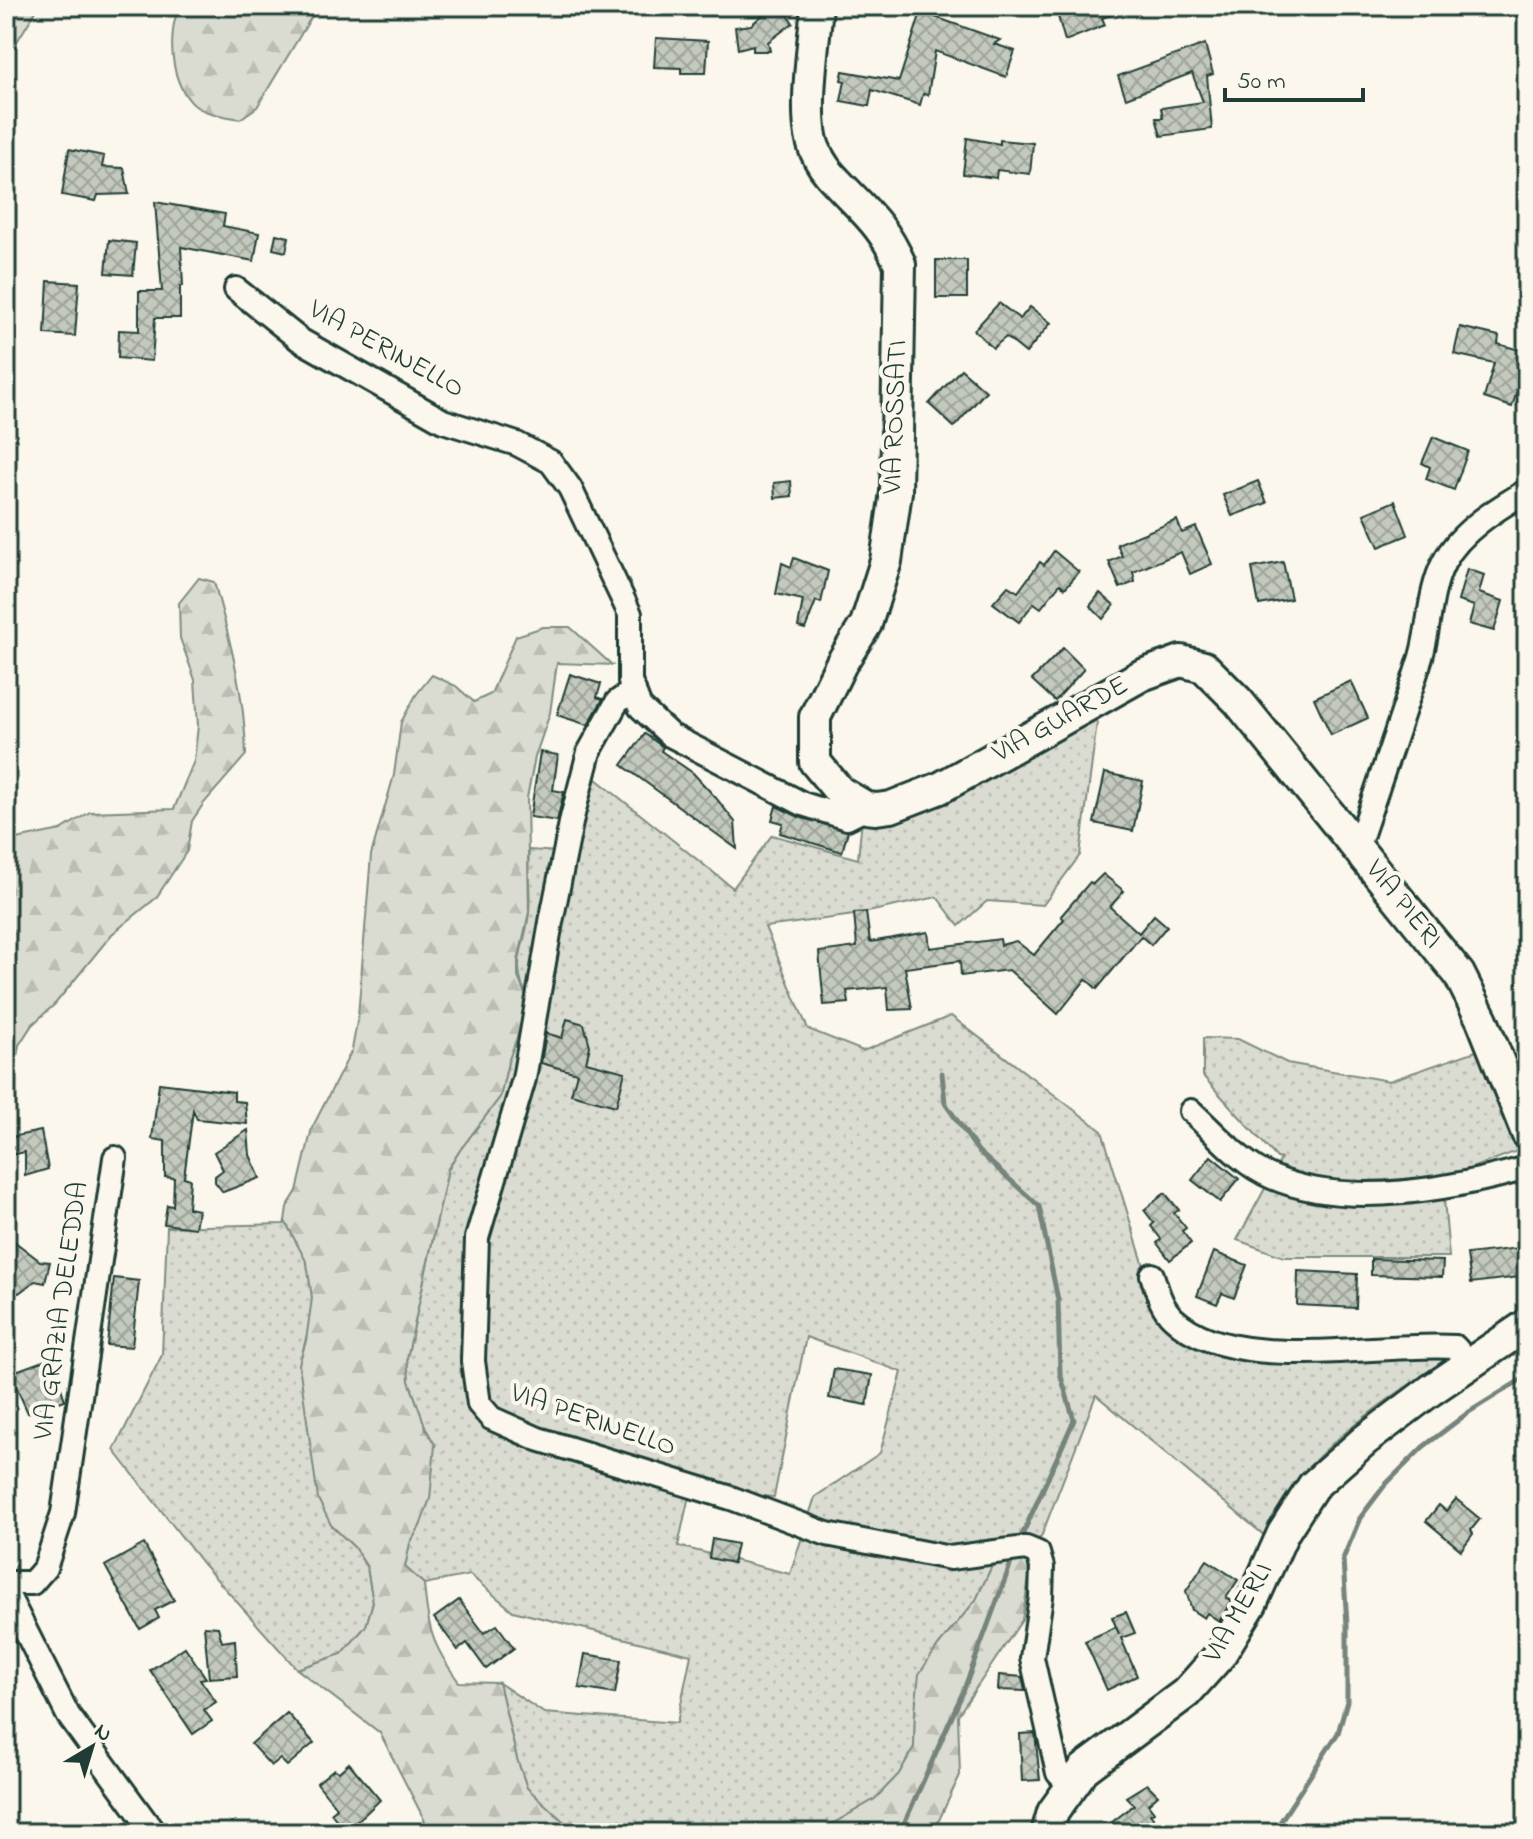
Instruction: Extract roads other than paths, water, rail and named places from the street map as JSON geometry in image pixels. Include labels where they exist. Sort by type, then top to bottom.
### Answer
[{"type":"street","name":"VIA ROSSATI","points":[[817,6],[809,121],[815,151],[835,180],[889,238],[900,264],[896,492],[886,561],[866,624],[841,664],[815,717],[815,762],[840,792],[872,808]]},
{"type":"street","name":"VIA PERINELLO","points":[[236,289],[300,340],[443,421],[517,444],[551,462],[570,488],[630,614],[630,682],[640,707],[670,735],[803,804],[847,818],[872,808]]},
{"type":"street","points":[[1357,849],[1422,653],[1437,580],[1445,560],[1480,522],[1527,491]]},
{"type":"street","name":"VIA GUARDE","points":[[872,808],[891,807],[940,788],[1142,675],[1181,661],[1204,667],[1238,701]]},
{"type":"street","name":"VIA PERINELLO","points":[[634,690],[617,702],[589,752],[551,922],[524,1079],[477,1238],[473,1361],[479,1404],[491,1418],[538,1439],[731,1498],[827,1534],[950,1558],[1017,1549],[1038,1553],[1042,1567],[1032,1658],[1058,1773],[1071,1787]]},
{"type":"street","name":"VIA PIERI","points":[[1238,701],[1459,974],[1482,1020],[1527,1133]]},
{"type":"street","points":[[1191,1111],[1246,1161],[1271,1177],[1306,1188],[1398,1192],[1478,1181],[1527,1168]]},
{"type":"street","name":"VIA GRAZIA DELEDDA","points":[[6,1583],[32,1583],[45,1568],[63,1513],[115,1158]]},
{"type":"street","points":[[1152,1275],[1162,1302],[1172,1317],[1194,1334],[1245,1349],[1296,1352],[1371,1347],[1455,1347],[1470,1364],[1527,1325]]},
{"type":"street","name":"VIA MERLI","points":[[1047,1833],[1053,1812],[1084,1769],[1186,1693],[1220,1655],[1251,1604],[1283,1533],[1313,1486],[1365,1440],[1470,1364]]},
{"type":"street","points":[[6,1592],[68,1715],[154,1833]]},
{"type":"waterway","points":[[942,1073],[945,1103],[978,1151],[1039,1206],[1058,1300],[1060,1373],[1074,1420],[1019,1542]]},
{"type":"waterway","points":[[1273,1833],[1338,1733],[1347,1701],[1343,1559],[1360,1518],[1385,1485],[1423,1447],[1469,1412],[1527,1376]]},
{"type":"waterway","points":[[895,1833],[903,1826],[963,1692],[1014,1555]]}]
